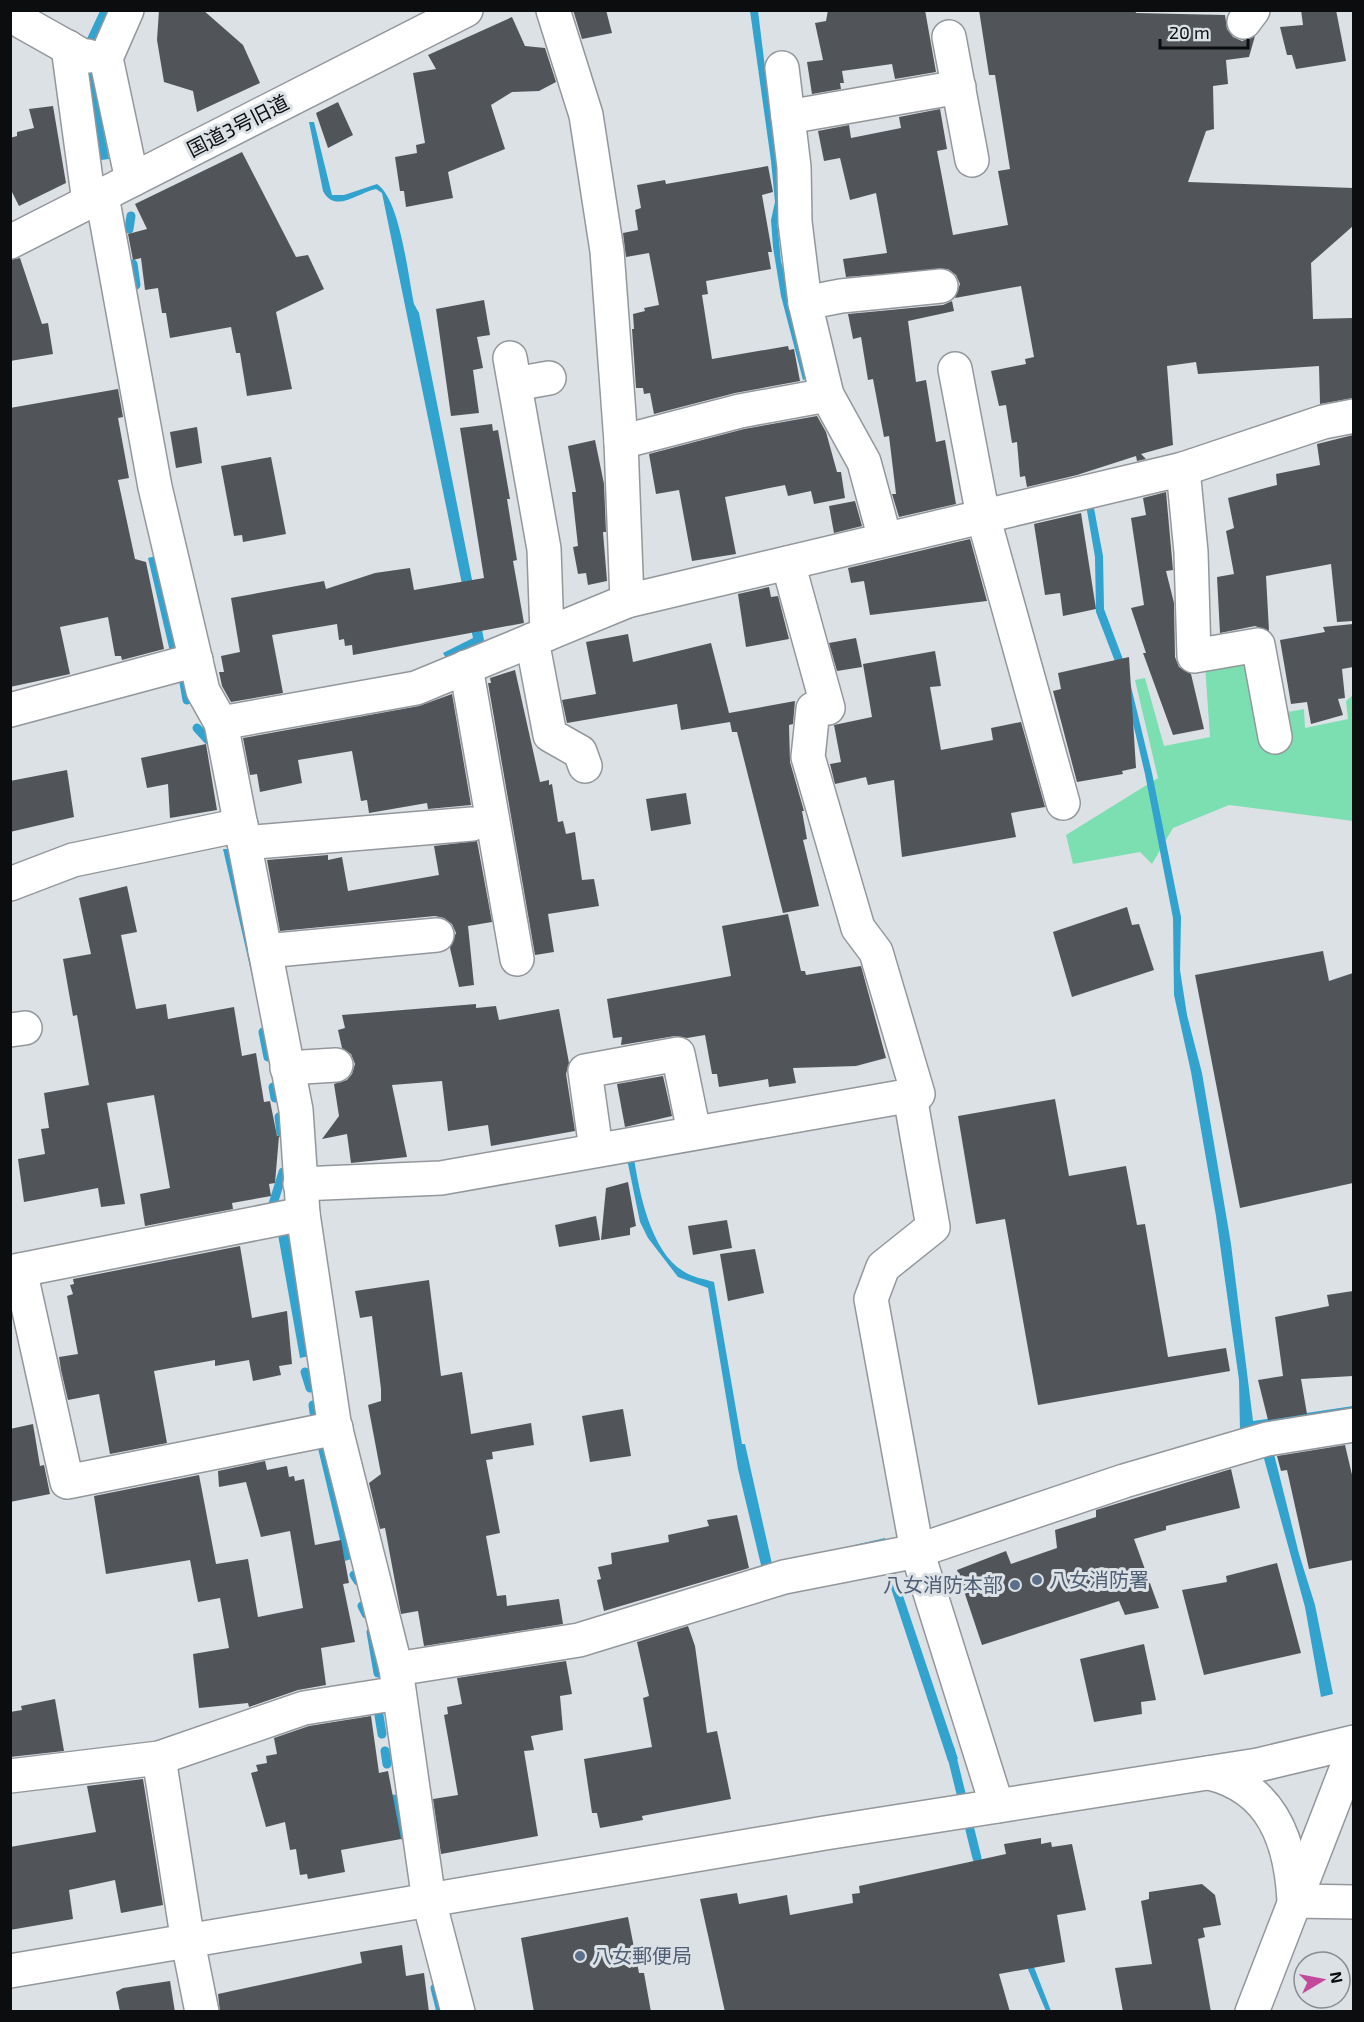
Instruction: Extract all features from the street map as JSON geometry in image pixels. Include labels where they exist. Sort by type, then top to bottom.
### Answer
[{"type":"main road","points":[[127,10],[106,58],[132,180]]},
{"type":"main road","name":"国道3号旧道","points":[[10,242],[466,10]]},
{"type":"main road","points":[[553,10],[586,115],[607,251],[621,442],[627,601]]},
{"type":"main road","points":[[10,15],[81,55],[106,58]]},
{"type":"main road","points":[[949,37],[972,160]]},
{"type":"main road","points":[[68,47],[95,199],[155,487],[203,690],[221,723],[296,1110],[302,1199],[336,1428],[397,1681],[429,1902],[458,2012]]},
{"type":"main road","points":[[782,68],[794,166],[795,222],[805,303],[827,395],[864,462],[885,540]]},
{"type":"main road","points":[[788,117],[959,87]]},
{"type":"main road","points":[[805,303],[841,296],[941,286]]},
{"type":"main road","points":[[955,369],[983,516],[1063,803]]},
{"type":"main road","points":[[549,378],[512,371],[544,549],[539,637],[550,735],[580,752],[585,766]]},
{"type":"main road","points":[[621,442],[740,411],[827,395]]},
{"type":"main road","points":[[221,723],[416,688],[627,601],[1192,466],[1323,422],[1353,416]]},
{"type":"main road","points":[[1192,466],[1210,555]]},
{"type":"main road","points":[[1192,466],[1191,552],[1194,656],[1258,645],[1275,737]]},
{"type":"main road","points":[[336,1428],[67,1482],[15,1271],[302,1199],[441,1178],[918,1094],[876,952],[858,928],[808,757],[813,709],[828,708],[788,563]]},
{"type":"main road","points":[[10,710],[196,660]]},
{"type":"main road","points":[[466,667],[517,959]]},
{"type":"main road","points":[[10,884],[73,860],[243,834],[471,824]]},
{"type":"main road","points":[[265,951],[437,935]]},
{"type":"main road","points":[[597,1149],[585,1071],[678,1054],[694,1132]]},
{"type":"main road","points":[[287,1068],[336,1065]]},
{"type":"main road","points":[[910,1096],[933,1227],[883,1268],[871,1299],[917,1551],[997,1806]]},
{"type":"main road","points":[[10,1776],[159,1758],[304,1708],[397,1681],[579,1640],[784,1577],[917,1551],[1124,1480],[1245,1445],[1267,1439],[1353,1425]]},
{"type":"main road","points":[[10,1971],[429,1902],[825,1833],[1268,1763],[1353,1742]]},
{"type":"main road","points":[[1252,2012],[1353,1749]]},
{"type":"main road","points":[[159,1758],[188,1942],[202,2012]]},
{"type":"main road","points":[[1208,1772],[1228,1777],[1245,1785],[1267,1807],[1289,1856],[1294,1901]]},
{"type":"main road","points":[[1294,1901],[1353,1902]]},
{"type":"green space","points":[[1268,646],[1288,712],[1304,709],[1305,728],[1348,719],[1346,701],[1353,695],[1353,821],[1229,805],[1173,828],[1152,864],[1140,852],[1073,864],[1066,835],[1158,778],[1135,680],[1145,678],[1164,746],[1210,737],[1205,666]]},
{"type":"water","points":[[100,11],[110,11],[90,60],[109,159],[101,160],[83,60],[84,45]]},
{"type":"water","points":[[750,11],[758,11],[779,182],[780,201],[777,220],[781,261],[810,378],[803,380],[781,296],[773,247],[771,220],[775,202]]},
{"type":"water","points":[[309,122],[314,122],[332,195],[344,195],[377,184],[385,192],[392,205],[402,239],[414,304],[419,313],[484,640],[482,645],[449,663],[443,653],[473,638],[382,193],[376,189],[340,202],[328,198],[323,191]]},
{"type":"water","points":[[1093,503],[1103,556],[1104,609],[1127,670],[1152,773],[1181,917],[1180,970],[1187,1015],[1202,1073],[1231,1244],[1253,1421],[1353,1406],[1353,1416],[1240,1431],[1239,1380],[1216,1216],[1191,1072],[1174,995],[1173,918],[1145,774],[1124,685],[1096,612],[1095,557],[1086,505]]},
{"type":"water","points":[[156,556],[182,654],[171,656],[148,558]]},
{"type":"water","points":[[223,849],[231,849],[257,977],[253,980]]},
{"type":"water","points":[[634,1158],[648,1220],[663,1250],[672,1262],[686,1273],[714,1282],[742,1444],[745,1444],[772,1564],[885,1538],[887,1552],[771,1577],[761,1565],[738,1469],[708,1288],[678,1277],[648,1238],[640,1222],[627,1159]]},
{"type":"water","points":[[287,1227],[309,1356],[300,1358],[277,1229]]},
{"type":"water","points":[[326,1439],[354,1558],[345,1561],[316,1440]]},
{"type":"water","points":[[1273,1450],[1299,1554],[1315,1605],[1333,1694],[1321,1697],[1305,1607],[1263,1455]]},
{"type":"water","points":[[894,1569],[958,1759],[948,1761],[886,1573]]},
{"type":"water","points":[[978,1848],[984,1877],[1027,1949],[1051,2011],[1046,2011],[1018,1946],[978,1876],[972,1849]]},
{"type":"building","points":[[159,10],[203,10],[243,45],[260,83],[197,112],[193,91],[164,82],[157,40]]},
{"type":"building","points":[[573,10],[606,10],[612,33],[582,39]]},
{"type":"building","points":[[828,10],[925,10],[936,72],[895,79],[892,64],[842,71],[844,83],[840,83],[841,89],[812,94],[807,62],[823,60],[815,23],[826,21]]},
{"type":"building","points":[[979,10],[1135,10],[1136,13],[1225,15],[1227,29],[1233,37],[1242,41],[1255,36],[1249,57],[1226,60],[1228,84],[1213,86],[1214,129],[1206,131],[1188,182],[1353,188],[1353,226],[1311,263],[1313,319],[1353,318],[1353,398],[1320,404],[1319,366],[1198,374],[1196,362],[1167,366],[1173,445],[1141,454],[1146,459],[1137,461],[1136,456],[1077,475],[1027,487],[1025,476],[1020,477],[1017,442],[1012,443],[1006,405],[999,406],[991,371],[1026,364],[1025,359],[1034,357],[1021,286],[955,298],[960,284],[956,275],[948,269],[846,277],[843,259],[887,253],[876,193],[850,200],[840,158],[824,161],[818,131],[849,125],[851,138],[901,128],[899,117],[940,109],[947,149],[937,151],[953,235],[1008,225],[998,171],[1010,169],[995,75],[989,75]]},
{"type":"building","points":[[1301,10],[1336,10],[1346,61],[1296,69],[1292,55],[1287,55],[1280,27],[1303,25]]},
{"type":"building","points":[[512,17],[525,46],[545,48],[556,82],[539,91],[512,92],[491,105],[505,149],[448,172],[453,198],[406,207],[404,191],[400,191],[395,157],[417,153],[416,145],[425,143],[413,73],[436,69],[428,55]]},
{"type":"building","points":[[338,102],[353,135],[328,148],[316,113]]},
{"type":"building","points":[[53,106],[66,183],[19,206],[10,188],[10,138],[17,136],[17,132],[34,128],[29,109]]},
{"type":"building","points":[[242,152],[296,257],[308,255],[324,289],[276,312],[292,389],[247,396],[240,353],[236,353],[231,327],[170,338],[166,313],[162,313],[158,288],[145,290],[141,258],[133,260],[128,234],[147,229],[135,204]]},
{"type":"building","points":[[768,166],[773,192],[762,195],[772,252],[768,252],[771,269],[706,281],[708,294],[702,295],[712,359],[788,346],[789,350],[794,349],[800,381],[735,393],[654,414],[650,393],[644,394],[643,388],[636,388],[632,329],[634,329],[633,314],[645,311],[644,308],[659,305],[649,253],[626,257],[623,233],[638,230],[635,210],[641,208],[637,185],[665,180],[666,184]]},
{"type":"building","points":[[20,258],[42,324],[48,323],[53,354],[10,361],[10,260]]},
{"type":"building","points":[[484,300],[490,335],[477,337],[483,368],[473,370],[479,413],[451,416],[436,309]]},
{"type":"building","points":[[952,301],[954,311],[908,321],[916,382],[926,380],[936,442],[945,440],[956,504],[899,517],[892,494],[896,494],[889,436],[884,437],[873,379],[868,380],[861,337],[853,339],[848,314],[943,305]]},
{"type":"building","points":[[118,389],[123,417],[118,418],[129,478],[118,480],[135,559],[146,562],[164,649],[122,660],[121,656],[115,656],[108,617],[60,627],[70,674],[10,687],[10,408]]},
{"type":"building","points":[[817,416],[826,432],[837,472],[841,472],[845,498],[814,504],[811,491],[788,496],[785,485],[725,497],[736,554],[692,561],[679,490],[656,494],[649,454],[744,429]]},
{"type":"building","points":[[492,424],[493,431],[498,430],[510,499],[507,499],[517,560],[513,561],[524,623],[353,655],[352,645],[345,646],[344,639],[339,640],[337,624],[272,635],[283,693],[231,702],[222,686],[219,672],[224,672],[221,656],[240,652],[231,598],[324,581],[326,589],[375,573],[410,568],[414,590],[484,578],[460,428]]},
{"type":"building","points":[[197,427],[202,463],[176,468],[170,432]]},
{"type":"building","points":[[1353,435],[1353,621],[1337,622],[1331,564],[1266,576],[1269,631],[1255,626],[1220,633],[1217,577],[1234,574],[1226,531],[1234,528],[1228,498],[1277,485],[1276,474],[1320,465],[1317,444]]},
{"type":"building","points":[[595,440],[604,484],[606,532],[603,532],[607,581],[588,585],[586,573],[578,574],[573,547],[578,546],[572,492],[576,492],[568,446]]},
{"type":"building","points":[[271,457],[286,534],[243,542],[242,535],[234,536],[221,466]]},
{"type":"building","points":[[1166,492],[1173,570],[1166,571],[1174,603],[1175,657],[1179,667],[1191,674],[1204,729],[1173,735],[1143,653],[1146,653],[1131,608],[1144,605],[1131,518],[1146,515],[1143,498]]},
{"type":"building","points":[[855,501],[862,526],[834,533],[829,506]]},
{"type":"building","points":[[1081,513],[1096,609],[1063,616],[1060,593],[1045,595],[1034,524]]},
{"type":"building","points":[[970,539],[987,601],[870,615],[864,581],[851,583],[848,568]]},
{"type":"building","points":[[769,587],[771,597],[778,596],[789,639],[746,647],[738,594]]},
{"type":"building","points":[[1353,624],[1353,667],[1342,669],[1345,698],[1338,699],[1343,715],[1311,724],[1307,702],[1291,704],[1280,640],[1325,632],[1323,627]]},
{"type":"building","points":[[628,634],[633,662],[711,643],[729,713],[795,701],[793,724],[789,725],[790,762],[804,811],[802,811],[807,839],[803,840],[819,906],[783,913],[737,732],[732,732],[730,722],[681,730],[677,704],[567,723],[562,700],[596,694],[586,642]]},
{"type":"building","points":[[856,638],[862,667],[837,671],[829,643]]},
{"type":"building","points":[[935,651],[941,686],[930,687],[941,750],[993,740],[991,728],[1021,722],[1045,807],[1011,813],[1016,837],[902,857],[894,780],[868,785],[866,777],[835,784],[830,764],[841,762],[834,725],[872,717],[863,664]]},
{"type":"building","points":[[1129,657],[1136,768],[1122,771],[1123,774],[1077,782],[1053,691],[1061,689],[1058,673]]},
{"type":"building","points":[[515,670],[540,782],[549,780],[549,785],[552,784],[558,822],[563,821],[566,834],[575,832],[582,880],[594,879],[599,906],[548,914],[554,952],[535,955],[488,683],[491,683],[490,678]]},
{"type":"building","points":[[452,694],[471,805],[428,809],[427,803],[369,813],[367,800],[361,801],[352,751],[298,760],[302,783],[260,792],[257,774],[250,775],[243,738],[419,706]]},
{"type":"building","points":[[206,744],[217,810],[170,818],[168,784],[147,788],[141,758]]},
{"type":"building","points":[[67,770],[74,817],[10,832],[10,781]]},
{"type":"building","points":[[686,793],[691,824],[651,831],[646,799]]},
{"type":"building","points":[[477,841],[492,922],[468,926],[474,985],[459,987],[450,948],[456,933],[452,924],[444,918],[435,916],[280,931],[267,860],[328,855],[328,860],[342,857],[348,891],[439,875],[434,846]]},
{"type":"building","points":[[127,886],[137,932],[121,935],[136,1009],[166,1004],[168,1019],[234,1007],[242,1056],[256,1053],[264,1102],[270,1101],[277,1136],[279,1136],[275,1183],[269,1184],[271,1196],[232,1203],[233,1209],[145,1226],[140,1194],[170,1188],[154,1095],[107,1103],[125,1204],[101,1207],[98,1188],[24,1202],[18,1159],[45,1154],[41,1129],[49,1128],[44,1093],[89,1085],[77,1015],[73,1016],[63,959],[91,954],[79,898]]},
{"type":"building","points":[[1127,907],[1132,925],[1139,924],[1154,970],[1072,997],[1053,932]]},
{"type":"building","points":[[788,914],[801,971],[805,971],[806,975],[861,966],[886,1058],[856,1066],[793,1068],[796,1083],[769,1087],[768,1079],[719,1087],[717,1074],[712,1074],[705,1035],[687,1038],[675,1036],[621,1045],[622,1037],[613,1038],[607,999],[731,976],[722,926]]},
{"type":"building","points":[[1323,951],[1329,981],[1353,973],[1353,1183],[1240,1208],[1195,975]]},
{"type":"building","points":[[476,1004],[476,1008],[496,1006],[499,1020],[559,1009],[569,1063],[566,1074],[575,1131],[491,1146],[488,1125],[448,1131],[442,1081],[392,1085],[407,1157],[351,1163],[347,1134],[322,1139],[339,1116],[334,1084],[347,1080],[355,1064],[351,1054],[342,1048],[338,1030],[345,1028],[342,1015]]},
{"type":"building","points":[[663,1076],[672,1116],[625,1127],[617,1084]]},
{"type":"building","points":[[1055,1099],[1069,1176],[1126,1166],[1137,1225],[1145,1224],[1168,1357],[1226,1348],[1230,1371],[1038,1405],[1005,1219],[976,1224],[958,1116]]},
{"type":"building","points":[[628,1182],[636,1226],[630,1228],[630,1235],[601,1240],[606,1188]]},
{"type":"building","points":[[596,1216],[600,1240],[559,1247],[555,1225]]},
{"type":"building","points":[[727,1220],[732,1248],[693,1255],[688,1226]]},
{"type":"building","points":[[240,1246],[252,1318],[287,1311],[292,1364],[279,1366],[281,1375],[253,1381],[249,1360],[215,1366],[215,1360],[154,1371],[167,1443],[110,1454],[99,1394],[68,1400],[61,1370],[59,1357],[78,1354],[67,1296],[73,1294],[70,1285],[74,1284],[73,1279]]},
{"type":"building","points":[[755,1249],[764,1293],[728,1301],[720,1254]]},
{"type":"building","points":[[429,1280],[441,1376],[462,1372],[471,1434],[531,1423],[534,1445],[492,1452],[493,1459],[486,1460],[500,1533],[486,1536],[497,1596],[506,1595],[507,1606],[559,1599],[563,1624],[424,1646],[418,1611],[401,1614],[385,1528],[380,1529],[369,1483],[381,1474],[368,1405],[381,1401],[372,1316],[360,1318],[355,1291]]},
{"type":"building","points":[[1353,1291],[1353,1376],[1301,1379],[1307,1414],[1268,1420],[1258,1380],[1283,1376],[1275,1317],[1329,1306],[1327,1295]]},
{"type":"building","points":[[623,1409],[631,1456],[590,1462],[582,1416]]},
{"type":"building","points":[[33,1424],[40,1466],[44,1465],[50,1494],[10,1502],[10,1429]]},
{"type":"building","points":[[1345,1445],[1353,1479],[1353,1560],[1309,1569],[1287,1470],[1281,1471],[1277,1456]]},
{"type":"building","points":[[265,1461],[267,1470],[287,1466],[289,1477],[294,1476],[295,1481],[304,1479],[315,1545],[341,1540],[349,1583],[343,1584],[355,1642],[321,1648],[326,1685],[298,1690],[249,1707],[248,1703],[199,1708],[193,1654],[229,1648],[220,1598],[198,1602],[190,1560],[106,1574],[94,1496],[199,1475],[216,1564],[248,1559],[258,1617],[303,1608],[290,1531],[261,1537],[246,1482],[219,1487],[218,1471]]},
{"type":"building","name":"八女消防署","points":[[1231,1469],[1240,1508],[1166,1526],[1166,1530],[1134,1539],[1159,1608],[1125,1615],[1119,1601],[982,1645],[957,1570],[1006,1551],[1011,1564],[1057,1548],[1055,1530],[1096,1517],[1096,1510]]},
{"type":"building","points":[[737,1515],[749,1568],[604,1611],[597,1580],[601,1579],[598,1567],[612,1564],[611,1553],[669,1542],[668,1535],[709,1526],[707,1520]]},
{"type":"building","points":[[1277,1563],[1301,1653],[1204,1675],[1182,1590],[1227,1582],[1226,1576]]},
{"type":"building","points":[[688,1626],[695,1646],[707,1733],[717,1731],[731,1799],[642,1816],[643,1820],[600,1828],[597,1813],[592,1813],[584,1759],[652,1747],[643,1698],[649,1696],[637,1642]]},
{"type":"building","points":[[1144,1644],[1156,1700],[1141,1702],[1142,1714],[1094,1722],[1080,1659]]},
{"type":"building","points":[[566,1661],[572,1694],[560,1696],[563,1730],[531,1736],[534,1750],[524,1751],[538,1836],[441,1854],[433,1799],[458,1795],[444,1715],[448,1714],[447,1707],[462,1704],[457,1678]]},
{"type":"building","points":[[55,1699],[64,1751],[10,1757],[10,1712],[22,1710],[21,1706]]},
{"type":"building","points":[[371,1716],[379,1773],[388,1771],[401,1839],[341,1850],[345,1872],[308,1879],[307,1874],[300,1875],[296,1849],[290,1850],[285,1822],[266,1827],[251,1773],[258,1771],[256,1765],[267,1763],[266,1756],[277,1754],[274,1738],[309,1726]]},
{"type":"building","points":[[143,1779],[163,1905],[121,1913],[115,1880],[69,1890],[73,1919],[10,1930],[10,1847],[96,1832],[87,1786]]},
{"type":"building","points":[[1041,1838],[1041,1844],[1051,1842],[1052,1847],[1072,1844],[1086,1910],[1057,1915],[1065,1962],[999,1974],[1010,2012],[725,2012],[700,1899],[737,1893],[739,1904],[787,1895],[790,1915],[853,1903],[852,1894],[860,1893],[859,1886],[1006,1854],[1004,1844]]},
{"type":"building","points":[[1202,1884],[1215,1895],[1221,1925],[1203,1928],[1205,1937],[1198,1939],[1211,2012],[1123,2012],[1115,1968],[1152,1964],[1141,1901],[1149,1899],[1149,1892]]},
{"type":"building","name":"八女郵便局","points":[[628,1917],[639,1973],[644,1973],[651,2012],[534,2012],[521,1938]]},
{"type":"building","points":[[402,1945],[406,1976],[424,1973],[429,2012],[220,2012],[218,1994],[362,1963],[360,1952]]},
{"type":"building","points":[[170,1981],[175,2012],[120,2012],[116,1992],[123,1988]]},
{"type":"waterway","points":[[129,229],[131,216]]},
{"type":"waterway","points":[[133,264],[136,285]]},
{"type":"waterway","points":[[183,677],[187,700]]},
{"type":"waterway","points":[[197,728],[208,740]]},
{"type":"waterway","points":[[263,1032],[268,1057]]},
{"type":"waterway","points":[[273,1087],[275,1098]]},
{"type":"waterway","points":[[279,1117],[281,1133]]},
{"type":"waterway","points":[[273,1204],[283,1172]]},
{"type":"waterway","points":[[305,1372],[310,1388]]},
{"type":"waterway","points":[[313,1405],[315,1419]]},
{"type":"waterway","points":[[354,1575],[358,1581]]},
{"type":"waterway","points":[[362,1606],[366,1614]]},
{"type":"waterway","points":[[371,1632],[378,1673]]},
{"type":"waterway","points":[[377,1703],[382,1734]]},
{"type":"waterway","points":[[950,1749],[977,1858]]},
{"type":"waterway","points":[[385,1751],[387,1764]]},
{"type":"waterway","points":[[394,1799],[402,1835]]},
{"type":"waterway","points":[[435,1988],[441,2012]]},
{"type":"place","name":"八女消防署","points":[[1037,1580]]},
{"type":"place","name":"八女消防本部","points":[[1015,1585]]},
{"type":"place","name":"八女郵便局","points":[[580,1956]]}]
